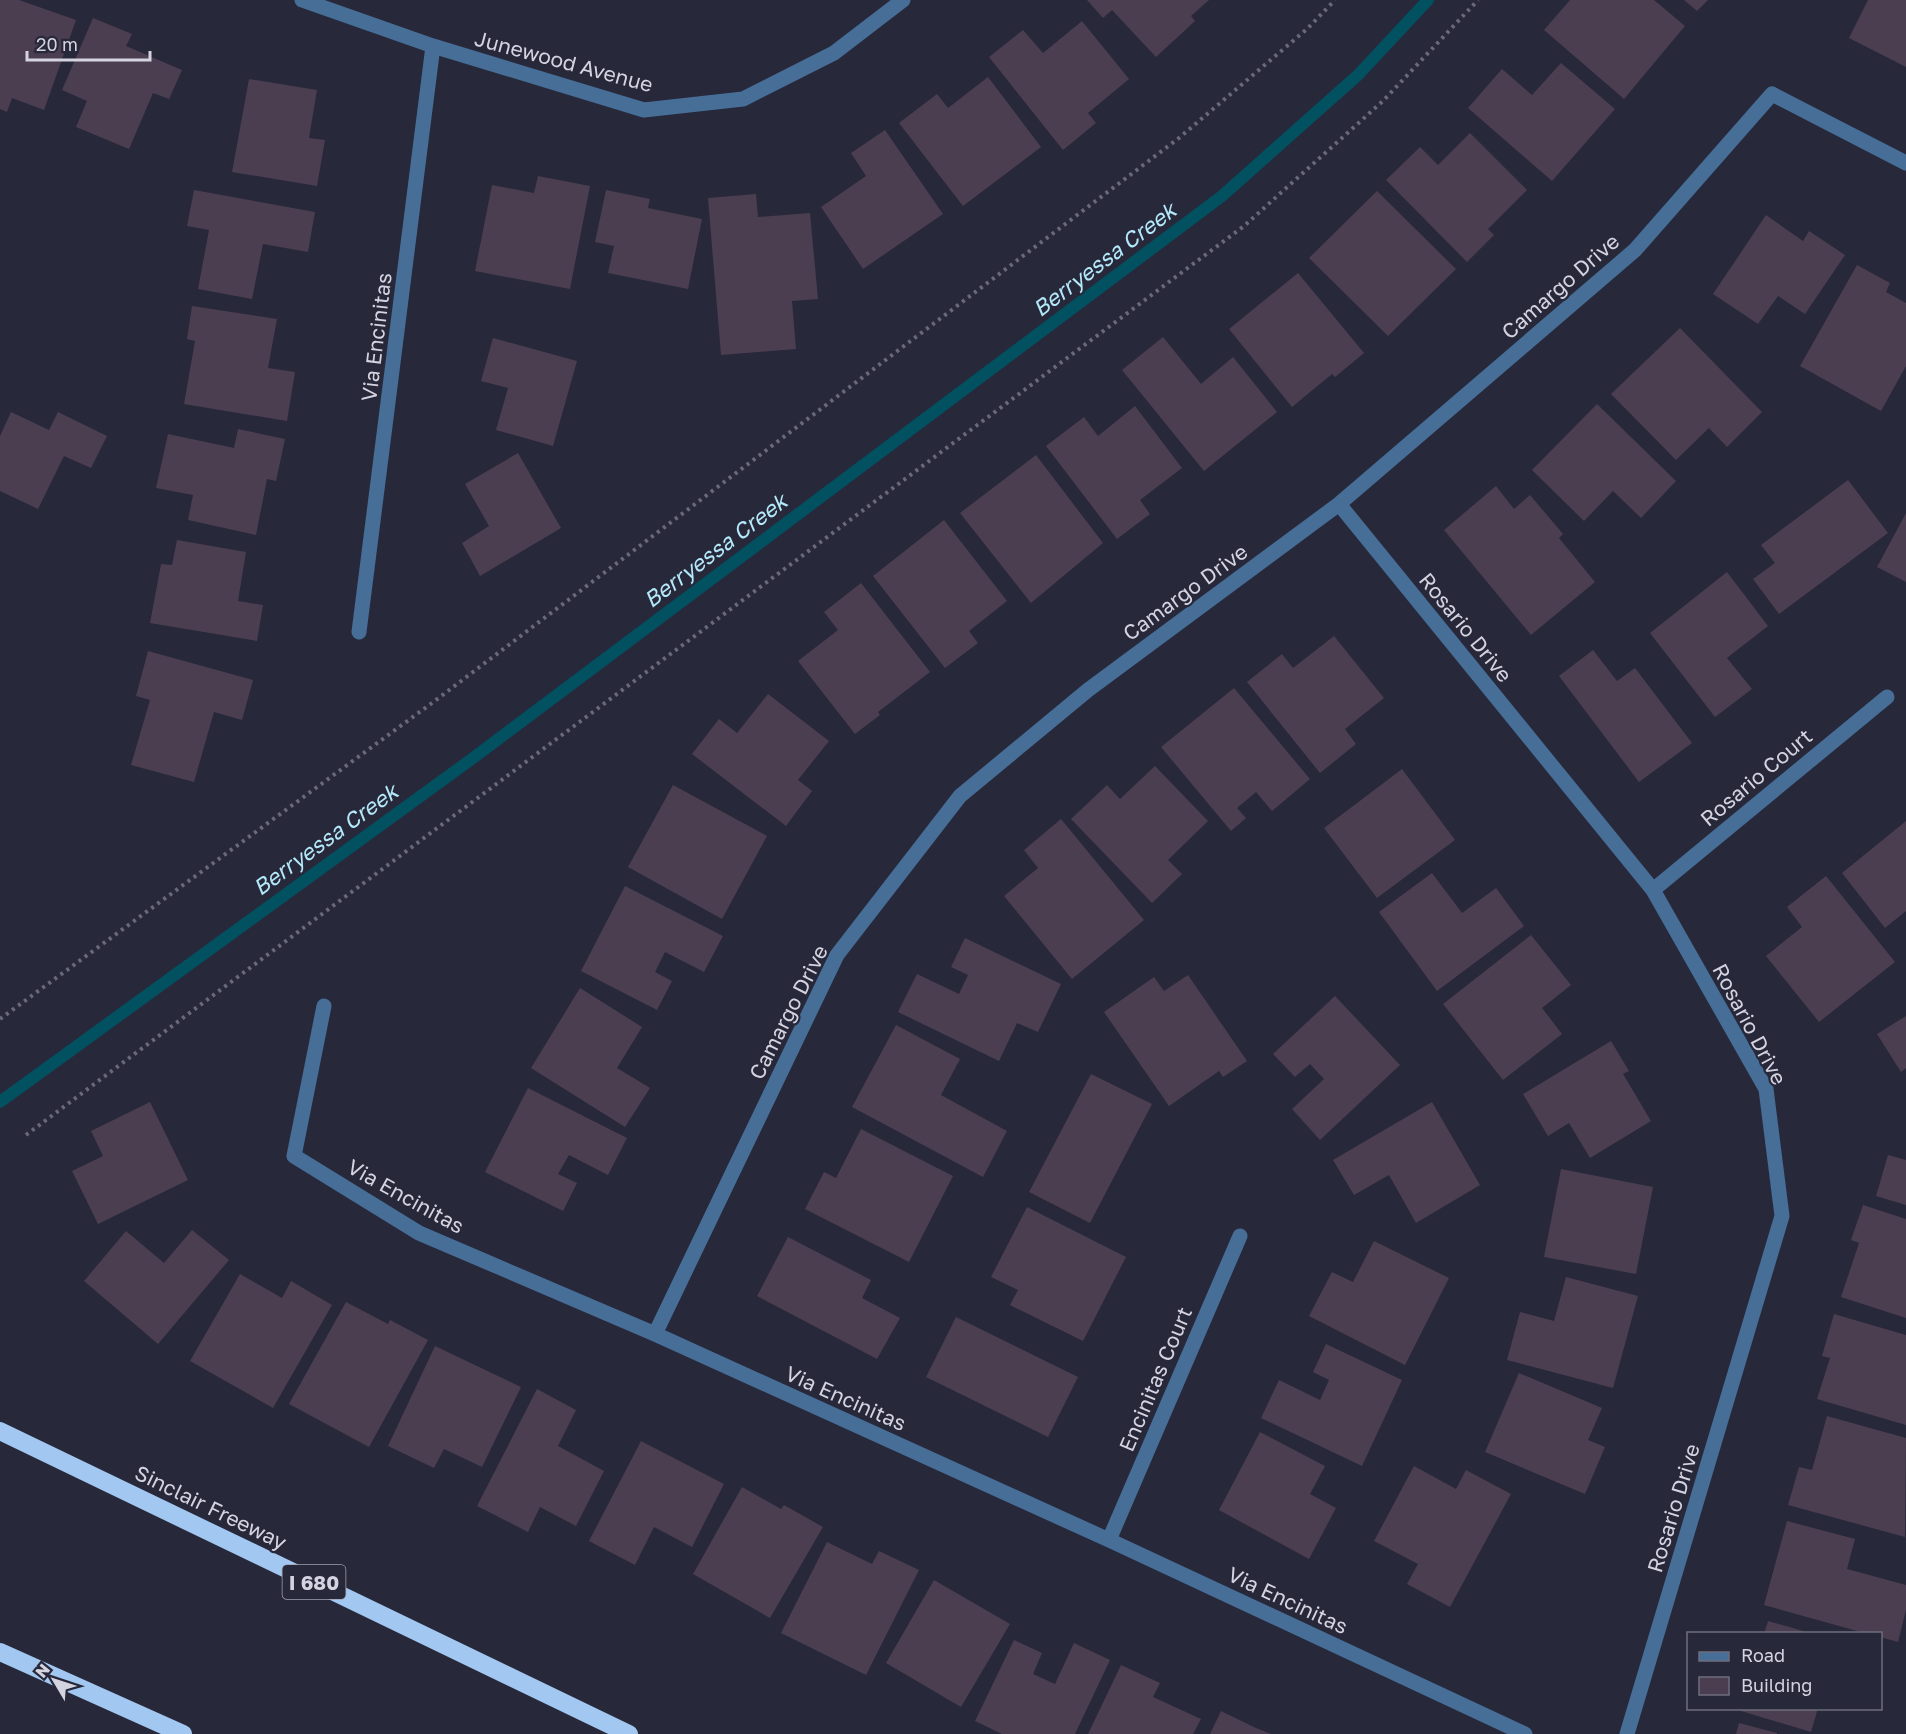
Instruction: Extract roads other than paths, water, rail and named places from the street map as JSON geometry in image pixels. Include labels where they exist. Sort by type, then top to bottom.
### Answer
[{"type":"highway","name":"Sinclair Freeway","points":[[0,1431],[629,1734]]},
{"type":"highway","points":[[0,1652],[183,1734]]},
{"type":"street","name":"Junewood Avenue","points":[[302,0],[433,46],[644,110],[743,99],[834,53],[903,0]]},
{"type":"street","name":"Via Encinitas","points":[[359,632],[433,46]]},
{"type":"street","name":"Camargo Drive","points":[[655,1334],[837,955],[960,796],[1088,690],[1339,504],[1635,250],[1772,94],[1906,163]]},
{"type":"street","name":"Rosario Drive","points":[[1339,504],[1653,890],[1766,1089],[1782,1216],[1627,1734]]},
{"type":"street","name":"Rosario Court","points":[[1653,890],[1887,697]]},
{"type":"street","name":"Via Encinitas","points":[[324,1006],[294,1156],[419,1233],[655,1334],[1109,1540],[1525,1734]]},
{"type":"street","name":"Encinitas Court","points":[[1109,1540],[1240,1236]]},
{"type":"waterway","name":"Berryessa Creek","points":[[0,1102],[469,761],[1222,196],[1358,75],[1428,0]]}]
